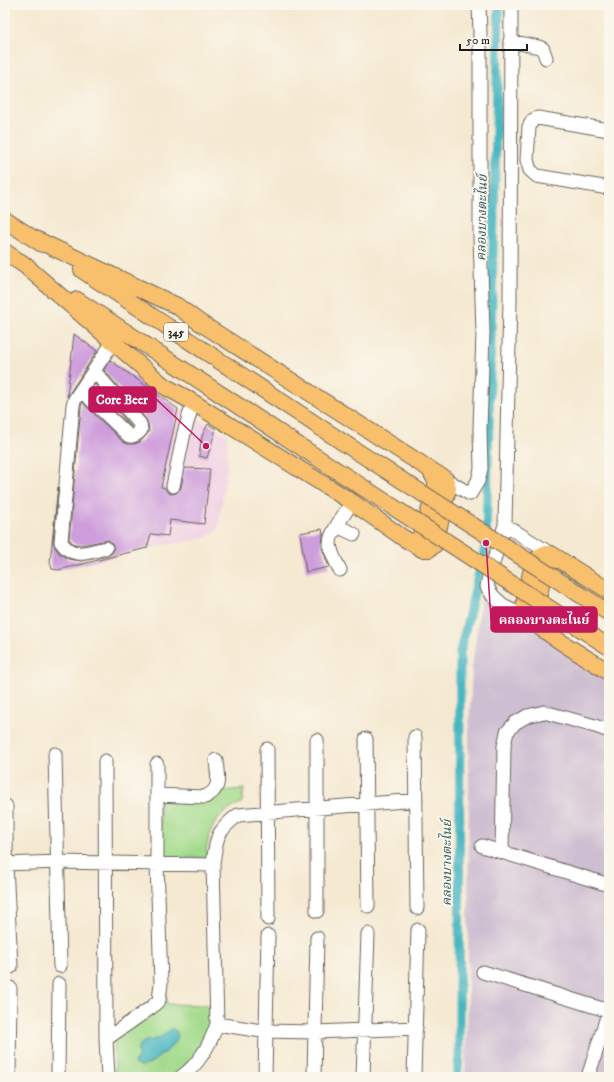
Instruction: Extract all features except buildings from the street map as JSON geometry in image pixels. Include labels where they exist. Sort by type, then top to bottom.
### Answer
[{"type":"main road","name":"345","points":[[5,220],[348,445],[609,613]]},
{"type":"main road","points":[[21,262],[164,386],[352,502],[422,549],[429,549],[435,544],[448,488],[445,479],[199,322],[177,306],[33,238]]},
{"type":"main road","name":"345","points":[[5,252],[196,379],[609,647]]},
{"type":"main road","points":[[188,340],[173,323],[174,319],[178,314],[181,314],[199,322]]},
{"type":"main road","points":[[190,401],[173,387],[173,379],[175,375],[182,373],[196,379]]},
{"type":"main road","points":[[402,537],[416,539],[423,535],[436,485],[436,481],[430,470]]},
{"type":"main road","points":[[609,591],[551,554],[544,554],[540,555],[532,568],[524,607],[532,621],[609,672]]},
{"type":"main road","points":[[532,621],[535,614],[543,577],[550,563],[555,561],[567,564]]},
{"type":"street","points":[[445,479],[470,494],[478,481],[480,469],[483,332],[480,236],[479,5]]},
{"type":"street","points":[[511,5],[510,293],[505,525],[487,587],[492,596],[503,606],[532,621]]},
{"type":"street","points":[[510,41],[539,47],[543,50],[546,58]]},
{"type":"street","points":[[609,130],[538,118],[533,120],[529,127],[527,160],[530,170],[537,176],[609,188]]},
{"type":"street","points":[[106,548],[79,554],[71,553],[61,542],[73,405],[75,399],[113,342]]},
{"type":"street","points":[[81,390],[105,415],[129,436],[133,437],[141,430],[140,424],[94,371]]},
{"type":"street","points":[[105,415],[119,399]]},
{"type":"street","points":[[173,486],[190,401]]},
{"type":"street","points":[[340,570],[330,544],[330,538],[352,502]]},
{"type":"street","points":[[505,525],[551,554]]},
{"type":"street","points":[[338,526],[354,534]]},
{"type":"street","points":[[502,852],[504,746],[507,732],[515,723],[527,716],[544,712],[609,731]]},
{"type":"street","points":[[415,737],[417,908]]},
{"type":"street","points":[[366,739],[368,906]]},
{"type":"street","points":[[317,740],[317,912]]},
{"type":"street","points":[[267,749],[268,919]]},
{"type":"street","points":[[55,754],[60,966]]},
{"type":"street","points":[[157,795],[205,797],[211,794],[217,786],[216,760]]},
{"type":"street","points":[[105,761],[106,1039],[108,1077]]},
{"type":"street","points":[[106,1039],[160,1000],[161,983],[157,864],[156,764]]},
{"type":"street","points":[[187,1076],[203,1055],[213,1036],[217,1024],[213,865],[218,834],[227,823],[238,815],[416,800]]},
{"type":"street","points":[[6,806],[6,864],[11,967]]},
{"type":"street","points":[[482,846],[609,885]]},
{"type":"street","points":[[6,864],[58,862],[213,865]]},
{"type":"street","points":[[414,1077],[418,930]]},
{"type":"street","points":[[363,1077],[368,934]]},
{"type":"street","points":[[265,1077],[268,936]]},
{"type":"street","points":[[314,1077],[317,938]]},
{"type":"street","points":[[483,972],[609,1010],[588,1077]]},
{"type":"street","points":[[58,1077],[59,984]]},
{"type":"street","points":[[9,1077],[10,988]]},
{"type":"street","points":[[217,1024],[266,1031],[315,1032],[416,1028]]},
{"type":"shaded area","points":[[179,409],[227,435],[227,468],[218,529],[206,538],[147,548]]},
{"type":"shaded area","points":[[482,591],[526,616],[609,671],[609,1077],[465,1077],[468,997],[469,731],[472,667]]},
{"type":"green space","points":[[244,789],[242,802],[223,814],[215,822],[209,837],[206,858],[160,858],[160,797]]},
{"type":"green space","points":[[166,995],[167,1004],[215,1005],[216,1022],[202,1053],[178,1077],[115,1077],[114,1032]]},
{"type":"water","points":[[172,1028],[177,1032],[177,1040],[168,1050],[148,1065],[141,1066],[134,1064],[139,1056],[137,1050],[144,1041],[159,1038]]},
{"type":"waterway","name":"คลองบางตะไนย์","points":[[457,1077],[459,1057],[460,652],[486,543],[499,5]]},
{"type":"place","name":"Core Beer","points":[[206,446]]},
{"type":"place","name":"คลองบางตะไนย์","points":[[486,543]]}]
